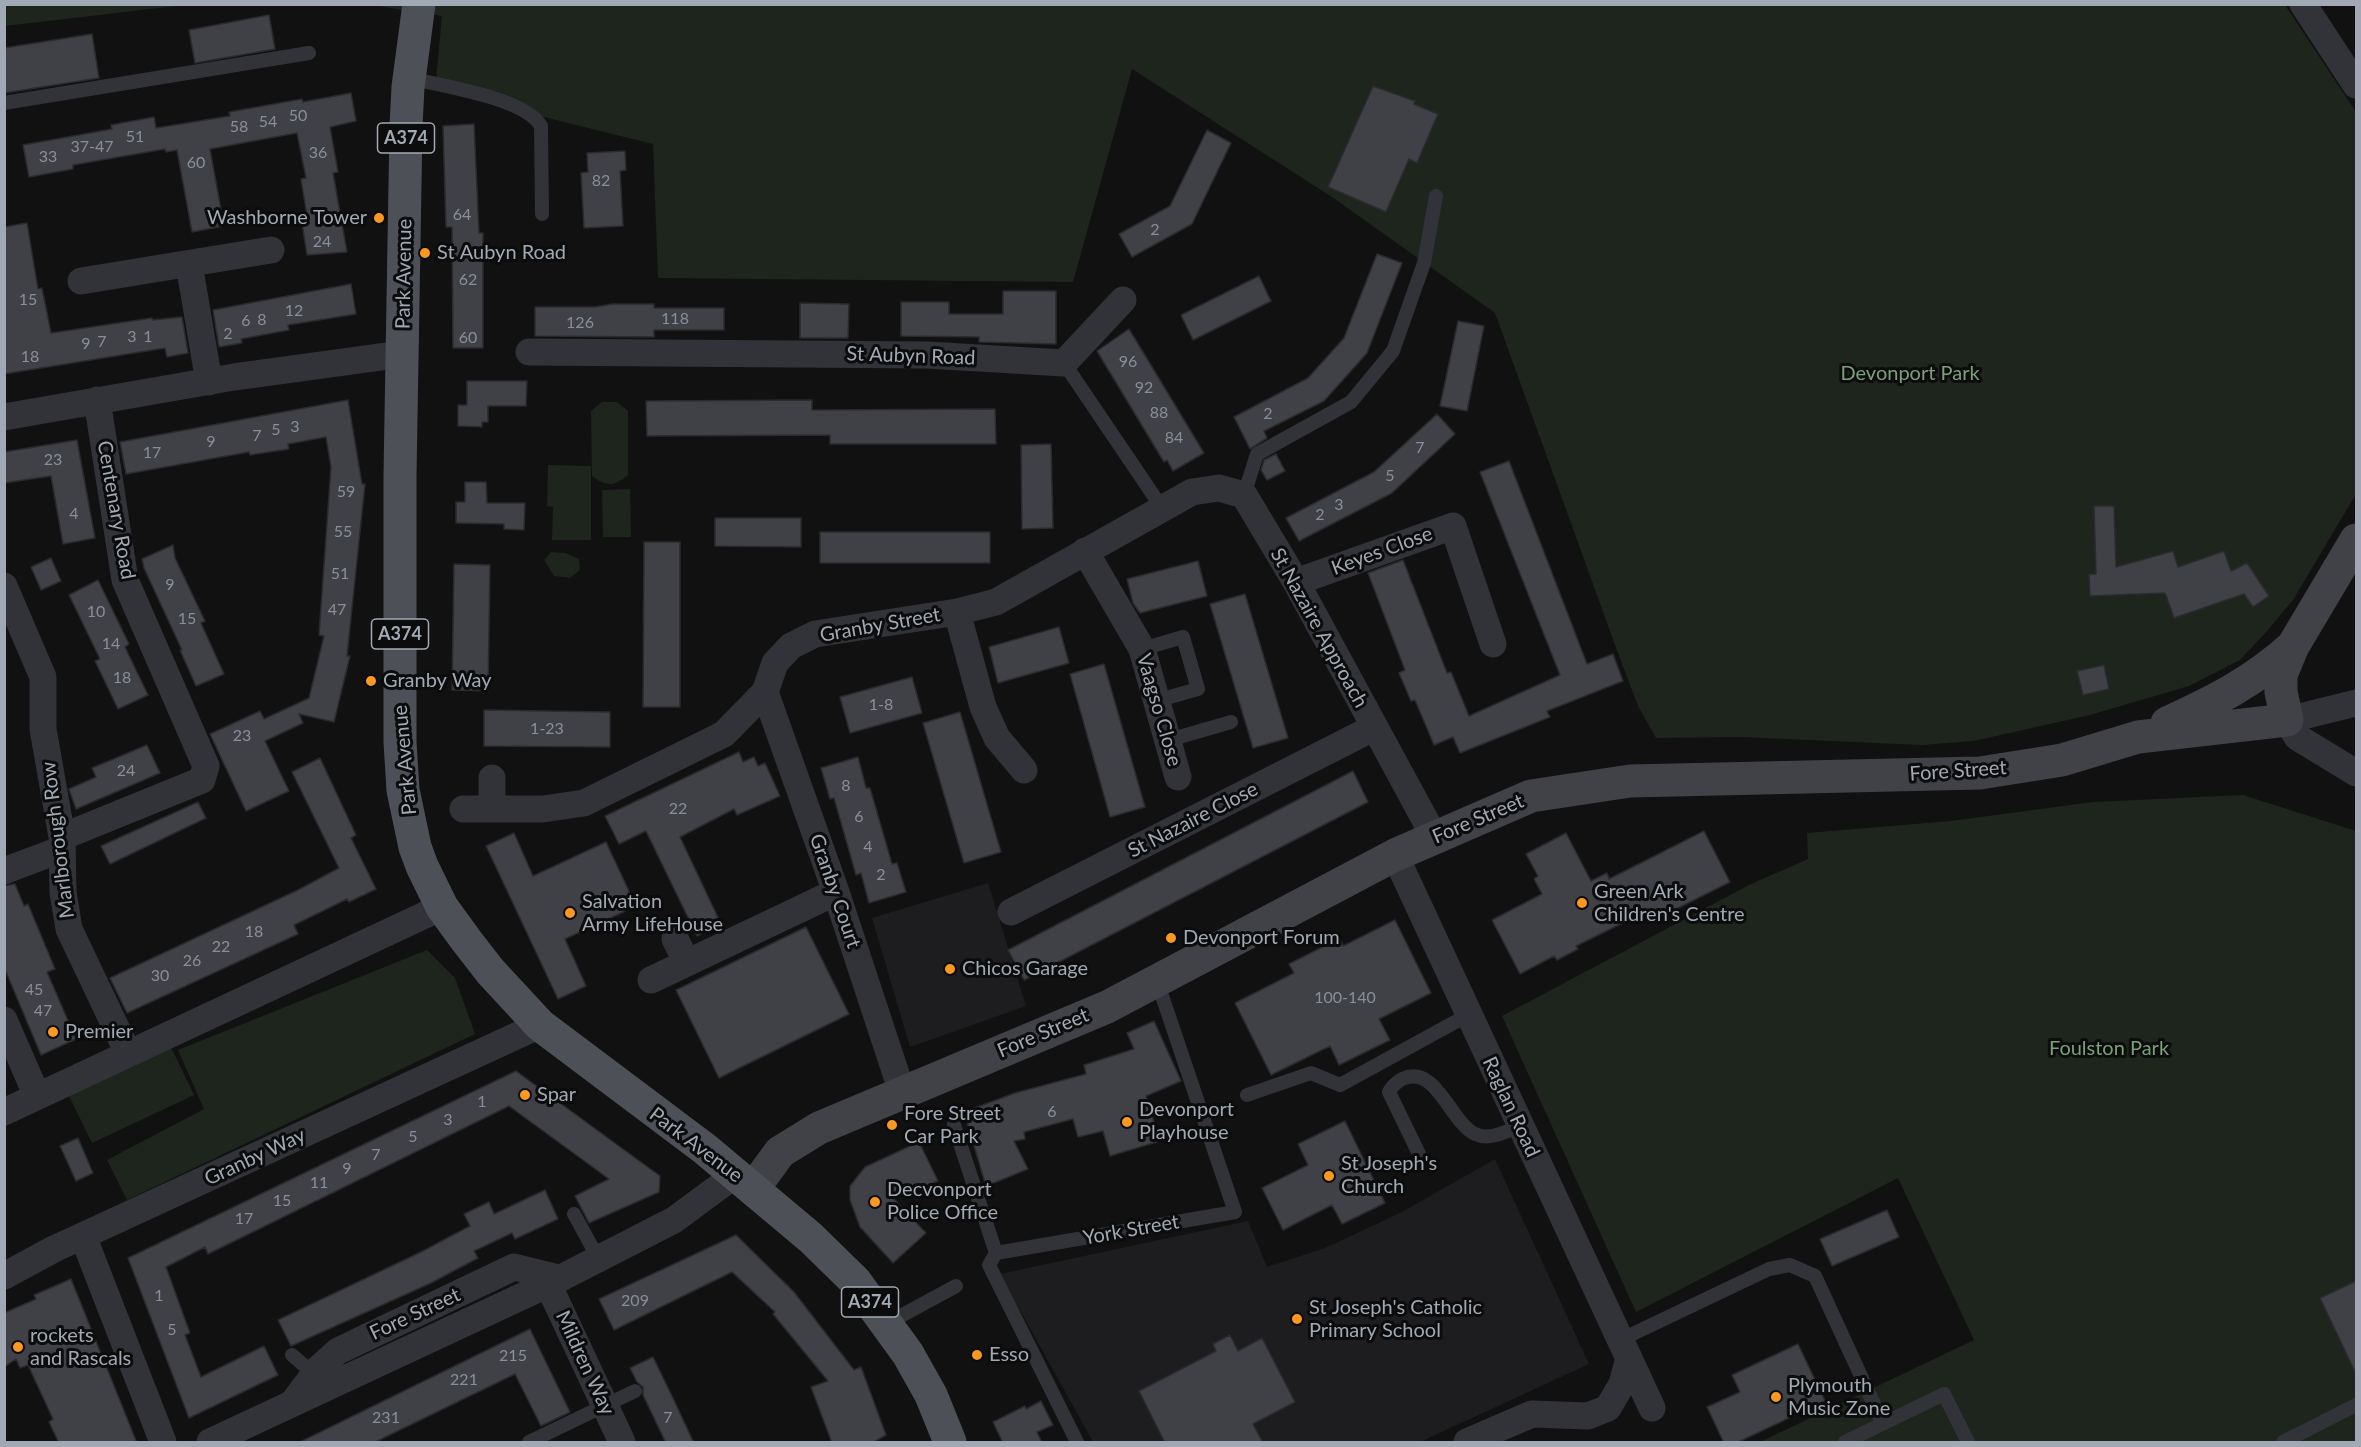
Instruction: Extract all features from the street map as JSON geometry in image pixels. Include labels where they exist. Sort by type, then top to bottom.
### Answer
[{"type":"main road","name":"Park Avenue","points":[[419,4],[409,78],[402,354],[400,742],[403,790],[414,847],[442,907],[490,971],[540,1025],[705,1149],[744,1182]]},
{"type":"main road","name":"A374","points":[[744,1182],[855,1281],[908,1353],[931,1395],[950,1443]]},
{"type":"street","points":[[2302,4],[2356,85]]},
{"type":"street","points":[[81,281],[271,250]]},
{"type":"street","points":[[189,264],[209,382]]},
{"type":"street","points":[[1064,363],[1123,300]]},
{"type":"street","name":"St Aubyn Road","points":[[529,352],[927,355],[1064,363]]},
{"type":"street","points":[[4,417],[209,382],[402,354]]},
{"type":"street","name":"Centenary Road","points":[[62,843],[202,780],[206,766],[125,580],[97,400]]},
{"type":"street","points":[[1162,508],[1192,492],[1219,488],[1244,495]]},
{"type":"street","name":"St Nazaire Approach","points":[[1244,495],[1296,582],[1435,838]]},
{"type":"street","name":"Granby Street","points":[[463,809],[543,809],[584,803],[724,734],[765,692],[775,663],[791,646],[815,634],[957,612],[996,602],[1162,508]]},
{"type":"street","name":"Keyes Close","points":[[1296,582],[1453,526],[1493,644]]},
{"type":"street","points":[[2356,540],[2293,646],[2281,675],[2281,692],[2287,720],[2296,737],[2356,773]]},
{"type":"street","name":"Vaagso Close","points":[[1085,551],[1142,649],[1178,777]]},
{"type":"street","name":"Marlborough Row","points":[[4,586],[43,677],[43,729],[62,843],[69,929],[128,1053]]},
{"type":"street","points":[[957,612],[983,707],[998,738],[1024,770]]},
{"type":"street","points":[[2138,737],[2225,697],[2263,673],[2293,646]]},
{"type":"street","name":"Granby Court","points":[[765,692],[837,892],[902,1092]]},
{"type":"street","points":[[2287,720],[2356,704]]},
{"type":"street","name":"Fore Street","points":[[210,1443],[554,1281],[674,1220],[744,1182],[780,1152],[819,1128],[1107,1007],[1395,855],[1531,796],[1630,781],[1980,773],[2062,759],[2138,737],[2287,720]]},
{"type":"street","name":"St Nazaire Close","points":[[1011,912],[1375,727]]},
{"type":"street","points":[[492,778],[492,809]]},
{"type":"street","points":[[4,871],[62,843]]},
{"type":"street","name":"Raglan Road","points":[[1395,855],[1652,1408]]},
{"type":"street","points":[[651,980],[837,892]]},
{"type":"street","points":[[4,1112],[442,907]]},
{"type":"street","points":[[675,939],[687,963]]},
{"type":"street","points":[[4,1020],[37,1096]]},
{"type":"street","name":"Granby Way","points":[[4,1276],[83,1236],[540,1025]]},
{"type":"street","points":[[83,1236],[163,1443]]},
{"type":"street","name":"Fore Street","points":[[291,1404],[314,1374],[339,1351],[514,1267],[554,1281]]},
{"type":"street","name":"Mildren Way","points":[[554,1281],[622,1443]]},
{"type":"street","points":[[1467,1443],[1532,1414],[1588,1416],[1608,1408],[1622,1384],[1624,1349]]},
{"type":"lane","points":[[4,103],[309,53]]},
{"type":"lane","points":[[409,78],[506,103],[535,116],[541,126],[542,214]]},
{"type":"lane","points":[[1244,495],[1257,454],[1351,402],[1393,351],[1424,263],[1436,196]]},
{"type":"lane","points":[[1064,363],[1162,508]]},
{"type":"lane","points":[[1142,649],[1183,637],[1198,689],[1158,700]]},
{"type":"lane","points":[[1169,740],[1231,722]]},
{"type":"lane","name":"York Street","points":[[996,1253],[1235,1212],[1157,981]]},
{"type":"lane","points":[[1247,1095],[1311,1073],[1340,1085],[1468,1015]]},
{"type":"lane","points":[[1421,1158],[1389,1092],[1392,1086],[1408,1077],[1419,1076],[1432,1086],[1465,1127],[1476,1135],[1494,1136],[1520,1126]]},
{"type":"lane","points":[[954,1125],[996,1253],[989,1265],[992,1274],[1077,1443]]},
{"type":"lane","points":[[574,1214],[598,1258]]},
{"type":"lane","points":[[1624,1349],[1769,1269],[1790,1265],[1815,1276],[1883,1424]]},
{"type":"lane","points":[[886,1324],[956,1286]]},
{"type":"lane","points":[[291,1355],[314,1374]]},
{"type":"lane","points":[[529,1443],[635,1391]]},
{"type":"lane","points":[[1845,1443],[1944,1394],[1968,1443]]},
{"type":"lane","points":[[2283,1443],[2356,1405]]},
{"type":"shaded area","points":[[988,883],[1026,1006],[910,1047],[872,918]]},
{"type":"shaded area","name":"St Joseph's Catholic Primary School","points":[[1495,1159],[1589,1364],[1420,1442],[1093,1442],[1000,1274],[1248,1221],[1267,1267],[1325,1248],[1402,1212]]},
{"type":"green space","points":[[5,4],[185,4],[185,5],[5,26]]},
{"type":"green space","name":"Devonport Park","points":[[372,5],[2285,5],[2356,112],[2356,494],[2293,600],[2268,630],[2240,660],[2189,686],[2090,715],[1974,741],[1922,745],[1740,737],[1656,738],[1638,706],[1495,313],[1332,197],[1132,69],[1073,282],[658,278],[653,144],[435,90],[442,16]]},
{"type":"green space","points":[[602,402],[617,402],[628,411],[628,475],[619,482],[610,484],[592,476],[591,411]]},
{"type":"green space","points":[[548,465],[591,466],[591,540],[552,540],[553,507],[547,506]]},
{"type":"green space","points":[[630,489],[631,537],[603,537],[602,490]]},
{"type":"green space","points":[[551,552],[565,553],[579,559],[580,570],[570,578],[554,576],[544,560]]},
{"type":"green space","name":"Foulston Park","points":[[2243,795],[2356,831],[2356,1442],[1760,1442],[1974,1340],[1898,1178],[1636,1312],[1502,1016],[1749,885],[1808,859],[1807,833],[1951,821],[2093,802]]},
{"type":"green space","points":[[427,950],[455,978],[475,1034],[127,1200],[107,1160],[204,1109],[178,1050]]},
{"type":"green space","points":[[170,1045],[194,1095],[92,1143],[67,1092]]},
{"type":"building","points":[[269,15],[275,49],[195,63],[189,30]]},
{"type":"building","points":[[92,34],[99,78],[4,93],[4,48]]},
{"type":"building","points":[[1373,86],[1415,101],[1414,104],[1438,114],[1417,163],[1409,159],[1386,212],[1328,187]]},
{"type":"building","points":[[351,93],[356,121],[330,127],[338,172],[333,173],[347,252],[307,255],[302,223],[308,222],[301,179],[306,178],[297,133],[210,149],[224,226],[192,232],[177,150],[166,152],[165,149],[73,165],[73,169],[29,177],[23,145],[112,129],[111,125],[154,117],[156,128],[230,116],[229,112]]},
{"type":"building","points":[[474,124],[479,233],[483,233],[483,348],[453,348],[452,227],[446,227],[443,126]]},
{"type":"building","points":[[1207,130],[1231,143],[1192,224],[1132,257],[1119,234],[1170,206]]},
{"type":"building","points":[[625,151],[626,170],[620,171],[623,226],[584,228],[581,173],[588,172],[587,153]]},
{"type":"building","points":[[27,223],[38,289],[42,288],[51,333],[152,318],[152,320],[182,317],[188,353],[167,357],[165,348],[4,374],[4,227]]},
{"type":"building","points":[[1377,254],[1402,263],[1367,353],[1324,401],[1264,431],[1267,438],[1250,449],[1234,417],[1308,378],[1344,338]]},
{"type":"building","points":[[1259,276],[1271,301],[1193,340],[1181,315]]},
{"type":"building","points":[[351,284],[356,314],[288,325],[289,330],[241,339],[242,343],[219,347],[213,310]]},
{"type":"building","points":[[1003,291],[1056,291],[1056,344],[979,342],[979,337],[901,336],[901,302],[949,302],[949,314],[1003,314]]},
{"type":"building","points":[[800,303],[849,304],[848,338],[800,338]]},
{"type":"building","points":[[613,304],[654,304],[654,308],[724,308],[724,330],[654,330],[654,337],[535,336],[535,307],[595,307]]},
{"type":"building","points":[[1458,321],[1484,326],[1467,411],[1440,406]]},
{"type":"building","points":[[1129,329],[1204,453],[1173,471],[1167,460],[1164,462],[1097,351]]},
{"type":"building","points":[[467,381],[527,381],[526,406],[488,406],[488,422],[482,422],[482,427],[458,426],[458,405],[467,405]]},
{"type":"building","points":[[348,400],[362,484],[365,484],[347,656],[350,656],[334,722],[299,714],[303,723],[265,741],[289,791],[246,811],[210,734],[260,711],[264,719],[309,698],[324,636],[319,635],[331,467],[326,437],[288,444],[289,449],[250,455],[249,452],[126,474],[120,442]]},
{"type":"building","points":[[812,400],[812,410],[995,409],[996,444],[830,444],[830,435],[647,436],[646,401]]},
{"type":"building","points":[[1437,414],[1455,434],[1392,493],[1299,541],[1286,518],[1374,472]]},
{"type":"building","points":[[77,440],[95,538],[63,544],[51,476],[4,483],[4,452]]},
{"type":"building","points":[[1051,444],[1053,528],[1022,529],[1021,445]]},
{"type":"building","points":[[1276,454],[1285,471],[1267,480],[1261,470],[1264,460]]},
{"type":"building","points":[[1509,461],[1587,664],[1613,654],[1623,681],[1547,711],[1550,717],[1460,753],[1453,737],[1434,745],[1415,700],[1411,701],[1399,673],[1405,670],[1368,573],[1403,560],[1447,673],[1451,672],[1469,716],[1560,675],[1480,472]]},
{"type":"building","points":[[465,482],[486,482],[487,503],[525,503],[524,530],[504,529],[504,524],[456,523],[456,502],[465,502]]},
{"type":"building","points":[[2094,506],[2114,506],[2116,567],[2173,551],[2178,567],[2224,551],[2231,571],[2247,563],[2269,596],[2253,607],[2244,594],[2174,618],[2165,593],[2090,596],[2089,574],[2096,574]]},
{"type":"building","points":[[715,518],[801,518],[801,547],[715,546]]},
{"type":"building","points":[[820,532],[990,532],[990,563],[820,563]]},
{"type":"building","points":[[644,542],[680,542],[680,707],[643,707]]},
{"type":"building","points":[[173,545],[175,558],[205,621],[201,623],[224,674],[196,686],[142,559]]},
{"type":"building","points":[[51,558],[61,581],[41,590],[31,567]]},
{"type":"building","points":[[1198,561],[1207,596],[1140,613],[1133,603],[1127,579]]},
{"type":"building","points":[[454,564],[490,565],[488,691],[452,690]]},
{"type":"building","points":[[98,580],[129,644],[125,647],[148,695],[118,709],[95,661],[100,659],[69,595]]},
{"type":"building","points":[[1245,594],[1288,738],[1253,748],[1210,604]]},
{"type":"building","points":[[1059,627],[1069,663],[998,683],[989,647]]},
{"type":"building","points":[[1104,664],[1145,807],[1110,817],[1070,674]]},
{"type":"building","points":[[2104,665],[2109,689],[2083,695],[2077,671]]},
{"type":"building","points":[[912,677],[922,713],[850,733],[840,697]]},
{"type":"building","points":[[484,710],[610,712],[610,747],[484,746]]},
{"type":"building","points":[[960,712],[1001,852],[964,863],[923,723]]},
{"type":"building","points":[[147,745],[160,773],[76,809],[69,789],[96,777],[92,768]]},
{"type":"building","points":[[739,752],[743,762],[754,757],[758,766],[765,763],[780,796],[737,815],[734,809],[680,837],[721,924],[697,936],[646,831],[619,844],[605,816]]},
{"type":"building","points":[[858,757],[866,788],[870,788],[892,864],[897,863],[906,892],[869,903],[861,873],[856,875],[834,798],[830,799],[821,768]]},
{"type":"building","points":[[320,758],[356,835],[351,838],[376,889],[349,902],[347,899],[294,925],[298,934],[127,1013],[110,978],[298,890],[339,868],[292,772]]},
{"type":"building","points":[[1353,771],[1368,802],[1024,980],[1008,950]]},
{"type":"building","points":[[198,802],[206,818],[110,864],[101,846]]},
{"type":"building","name":"Green Ark Children's Centre","points":[[1704,831],[1730,882],[1652,921],[1647,911],[1576,946],[1578,949],[1557,960],[1554,956],[1520,974],[1492,920],[1542,894],[1534,879],[1538,876],[1526,854],[1566,833],[1591,881],[1607,873],[1609,879]]},
{"type":"building","name":"Salvation Army LifeHouse","points":[[514,833],[533,876],[606,842],[636,906],[565,939],[586,986],[558,999],[486,846]]},
{"type":"building","points":[[15,884],[24,906],[28,904],[55,969],[47,972],[76,1039],[41,1055],[4,967],[4,886]]},
{"type":"building","points":[[1395,920],[1431,993],[1379,1019],[1390,1040],[1339,1065],[1330,1046],[1271,1075],[1235,1003],[1294,973],[1289,964],[1340,938],[1343,946]]},
{"type":"building","points":[[806,927],[849,1014],[719,1078],[676,990]]},
{"type":"building","points":[[1154,1021],[1181,1081],[1146,1096],[1160,1141],[1110,1156],[1103,1131],[1078,1137],[1073,1119],[1024,1132],[1025,1139],[1014,1141],[1028,1169],[986,1186],[964,1112],[1015,1093],[1086,1074],[1084,1065],[1134,1049],[1127,1033]]},
{"type":"building","points":[[516,1071],[660,1176],[659,1192],[589,1223],[575,1196],[609,1179],[509,1106],[208,1254],[205,1247],[166,1267],[190,1333],[185,1335],[201,1377],[264,1346],[278,1375],[189,1418],[128,1258]]},
{"type":"building","name":"St Joseph's Church","points":[[1345,1121],[1385,1203],[1342,1224],[1332,1205],[1283,1230],[1262,1188],[1308,1165],[1298,1144]]},
{"type":"building","points":[[78,1138],[93,1173],[76,1181],[60,1146]]},
{"type":"building","name":"Decvonport Police Office","points":[[919,1142],[938,1181],[893,1198],[926,1233],[893,1263],[860,1227],[850,1200],[850,1186],[865,1167]]},
{"type":"building","points":[[545,1190],[558,1219],[515,1239],[512,1233],[474,1251],[478,1258],[431,1283],[291,1346],[278,1320],[421,1252],[470,1226],[464,1214],[489,1202],[494,1214]]},
{"type":"building","points":[[1887,1210],[1899,1237],[1832,1266],[1820,1239]]},
{"type":"building","points":[[736,1235],[794,1292],[854,1370],[861,1367],[886,1435],[872,1443],[832,1443],[811,1387],[828,1381],[773,1314],[775,1312],[732,1272],[614,1330],[599,1299]]},
{"type":"building","points":[[71,1279],[137,1443],[59,1443],[49,1422],[53,1419],[28,1365],[20,1368],[16,1359],[4,1367],[4,1313],[36,1299],[34,1295]]},
{"type":"building","points":[[2356,1281],[2356,1374],[2320,1298]]},
{"type":"building","points":[[530,1329],[570,1412],[541,1426],[515,1374],[373,1443],[298,1443]]},
{"type":"building","points":[[1230,1335],[1238,1351],[1262,1338],[1295,1402],[1253,1424],[1263,1443],[1165,1443],[1139,1391],[1216,1351],[1213,1344]]},
{"type":"building","name":"Plymouth Music Zone","points":[[1798,1344],[1825,1401],[1736,1443],[1724,1443],[1707,1407],[1740,1392],[1732,1375]]},
{"type":"building","points":[[653,1357],[694,1443],[666,1443],[643,1395],[643,1387],[637,1382],[630,1368]]},
{"type":"building","points":[[1041,1401],[1053,1425],[1037,1432],[1042,1443],[1003,1443],[993,1422],[1025,1406],[1026,1409]]},
{"type":"place","name":"Washborne Tower","points":[[379,218]]},
{"type":"place","name":"St Aubyn Road","points":[[425,253]]},
{"type":"place","name":"Granby Way","points":[[371,681]]},
{"type":"place","name":"Green Ark Children's Centre","points":[[1582,903]]},
{"type":"place","name":"Salvation Army LifeHouse","points":[[570,913]]},
{"type":"place","name":"Devonport Forum","points":[[1171,938]]},
{"type":"place","name":"Chicos Garage","points":[[950,969]]},
{"type":"place","name":"Premier","points":[[53,1032]]},
{"type":"place","name":"Spar","points":[[525,1095]]},
{"type":"place","name":"Devonport Playhouse","points":[[1127,1122]]},
{"type":"place","name":"Fore Street Car Park","points":[[892,1125]]},
{"type":"place","name":"St Joseph's Church","points":[[1329,1176]]},
{"type":"place","name":"Decvonport Police Office","points":[[875,1202]]},
{"type":"place","name":"St Joseph's Catholic Primary School","points":[[1297,1319]]},
{"type":"place","name":"rockets and Rascals","points":[[18,1347]]},
{"type":"place","name":"Esso","points":[[977,1355]]},
{"type":"place","name":"Plymouth Music Zone","points":[[1776,1397]]}]
